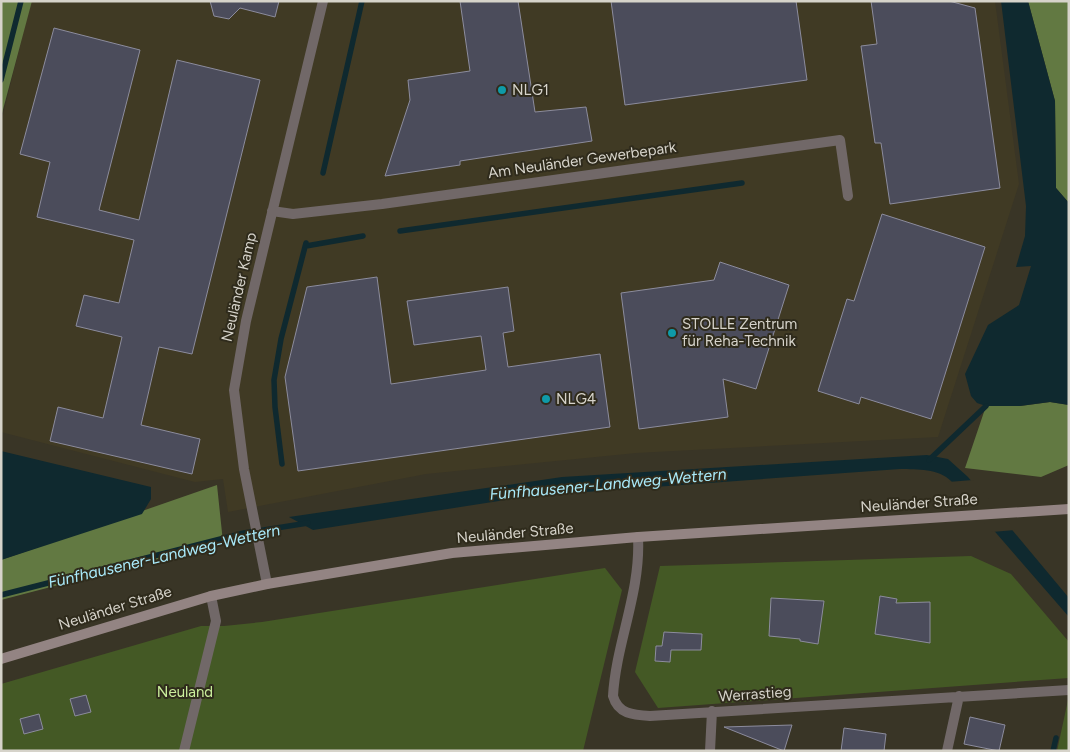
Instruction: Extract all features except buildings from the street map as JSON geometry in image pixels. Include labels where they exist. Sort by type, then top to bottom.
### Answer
[{"type":"main road","name":"Neuländer Straße","points":[[1,659],[157,610],[211,596],[267,584],[452,553],[638,537],[1069,507]]},
{"type":"street","name":"Neuländer Kamp","points":[[267,584],[250,506],[234,390],[240,343],[323,1]]},
{"type":"street","name":"Am Neuländer Gewerbepark","points":[[272,210],[293,214],[382,204],[840,140],[848,196]]},
{"type":"street","name":"Werrastieg","points":[[638,537],[638,563],[613,689],[615,703],[628,713],[640,715],[712,712],[1069,690]]},
{"type":"street","points":[[184,751],[216,621],[211,596]]},
{"type":"street","points":[[947,751],[959,696]]},
{"type":"street","points":[[710,751],[712,712]]},
{"type":"shaded area","points":[[31,1],[995,1],[1019,184],[938,437],[636,453],[426,474],[228,512],[223,479],[195,482],[1,432],[1,123]]},
{"type":"green space","points":[[1,1],[32,1],[1,117]]},
{"type":"green space","points":[[1028,1],[1069,1],[1069,203],[1056,188],[1055,101]]},
{"type":"green space","points":[[1050,402],[1069,405],[1069,465],[1041,477],[965,468],[986,406],[1020,406]]},
{"type":"green space","points":[[217,485],[223,542],[1,600],[1,560]]},
{"type":"green space","points":[[971,556],[1011,574],[1069,642],[1069,678],[658,708],[635,672],[660,566]]},
{"type":"green space","name":"Neuland","points":[[605,568],[622,590],[583,751],[1,751],[1,684],[201,626],[224,626],[262,622]]},
{"type":"green space","points":[[1068,700],[1069,751],[1057,751]]},
{"type":"water","points":[[1001,1],[1028,1],[1055,101],[1056,188],[1069,203],[1069,405],[1050,402],[1020,406],[986,406],[977,403],[971,396],[965,374],[988,325],[1019,305],[1031,266],[1016,267],[1025,236],[1026,206]]},
{"type":"water","points":[[1,451],[151,487],[151,499],[142,514],[1,560]]},
{"type":"water","points":[[927,455],[948,459],[968,477],[1069,598],[1069,617],[951,481],[940,474],[927,470],[900,469],[531,496],[313,530],[289,517],[562,477]]},
{"type":"pier","points":[[973,480],[1015,530],[992,532],[948,482]]},
{"type":"waterway","points":[[1,80],[21,1]]},
{"type":"waterway","points":[[323,173],[362,1]]},
{"type":"waterway","points":[[400,231],[742,183]]},
{"type":"waterway","points":[[306,246],[363,236]]},
{"type":"waterway","points":[[282,464],[275,407],[274,380],[281,339],[306,243]]},
{"type":"waterway","points":[[929,460],[986,406]]},
{"type":"waterway","name":"Fünfhausener-Landweg-Wettern","points":[[1,595],[244,533],[308,523]]},
{"type":"waterway","points":[[1053,751],[1056,738]]},
{"type":"place","name":"NLG1","points":[[502,90]]},
{"type":"place","name":"STOLLE Zentrum für Reha-Technik","points":[[672,333]]},
{"type":"place","name":"NLG4","points":[[546,399]]}]
